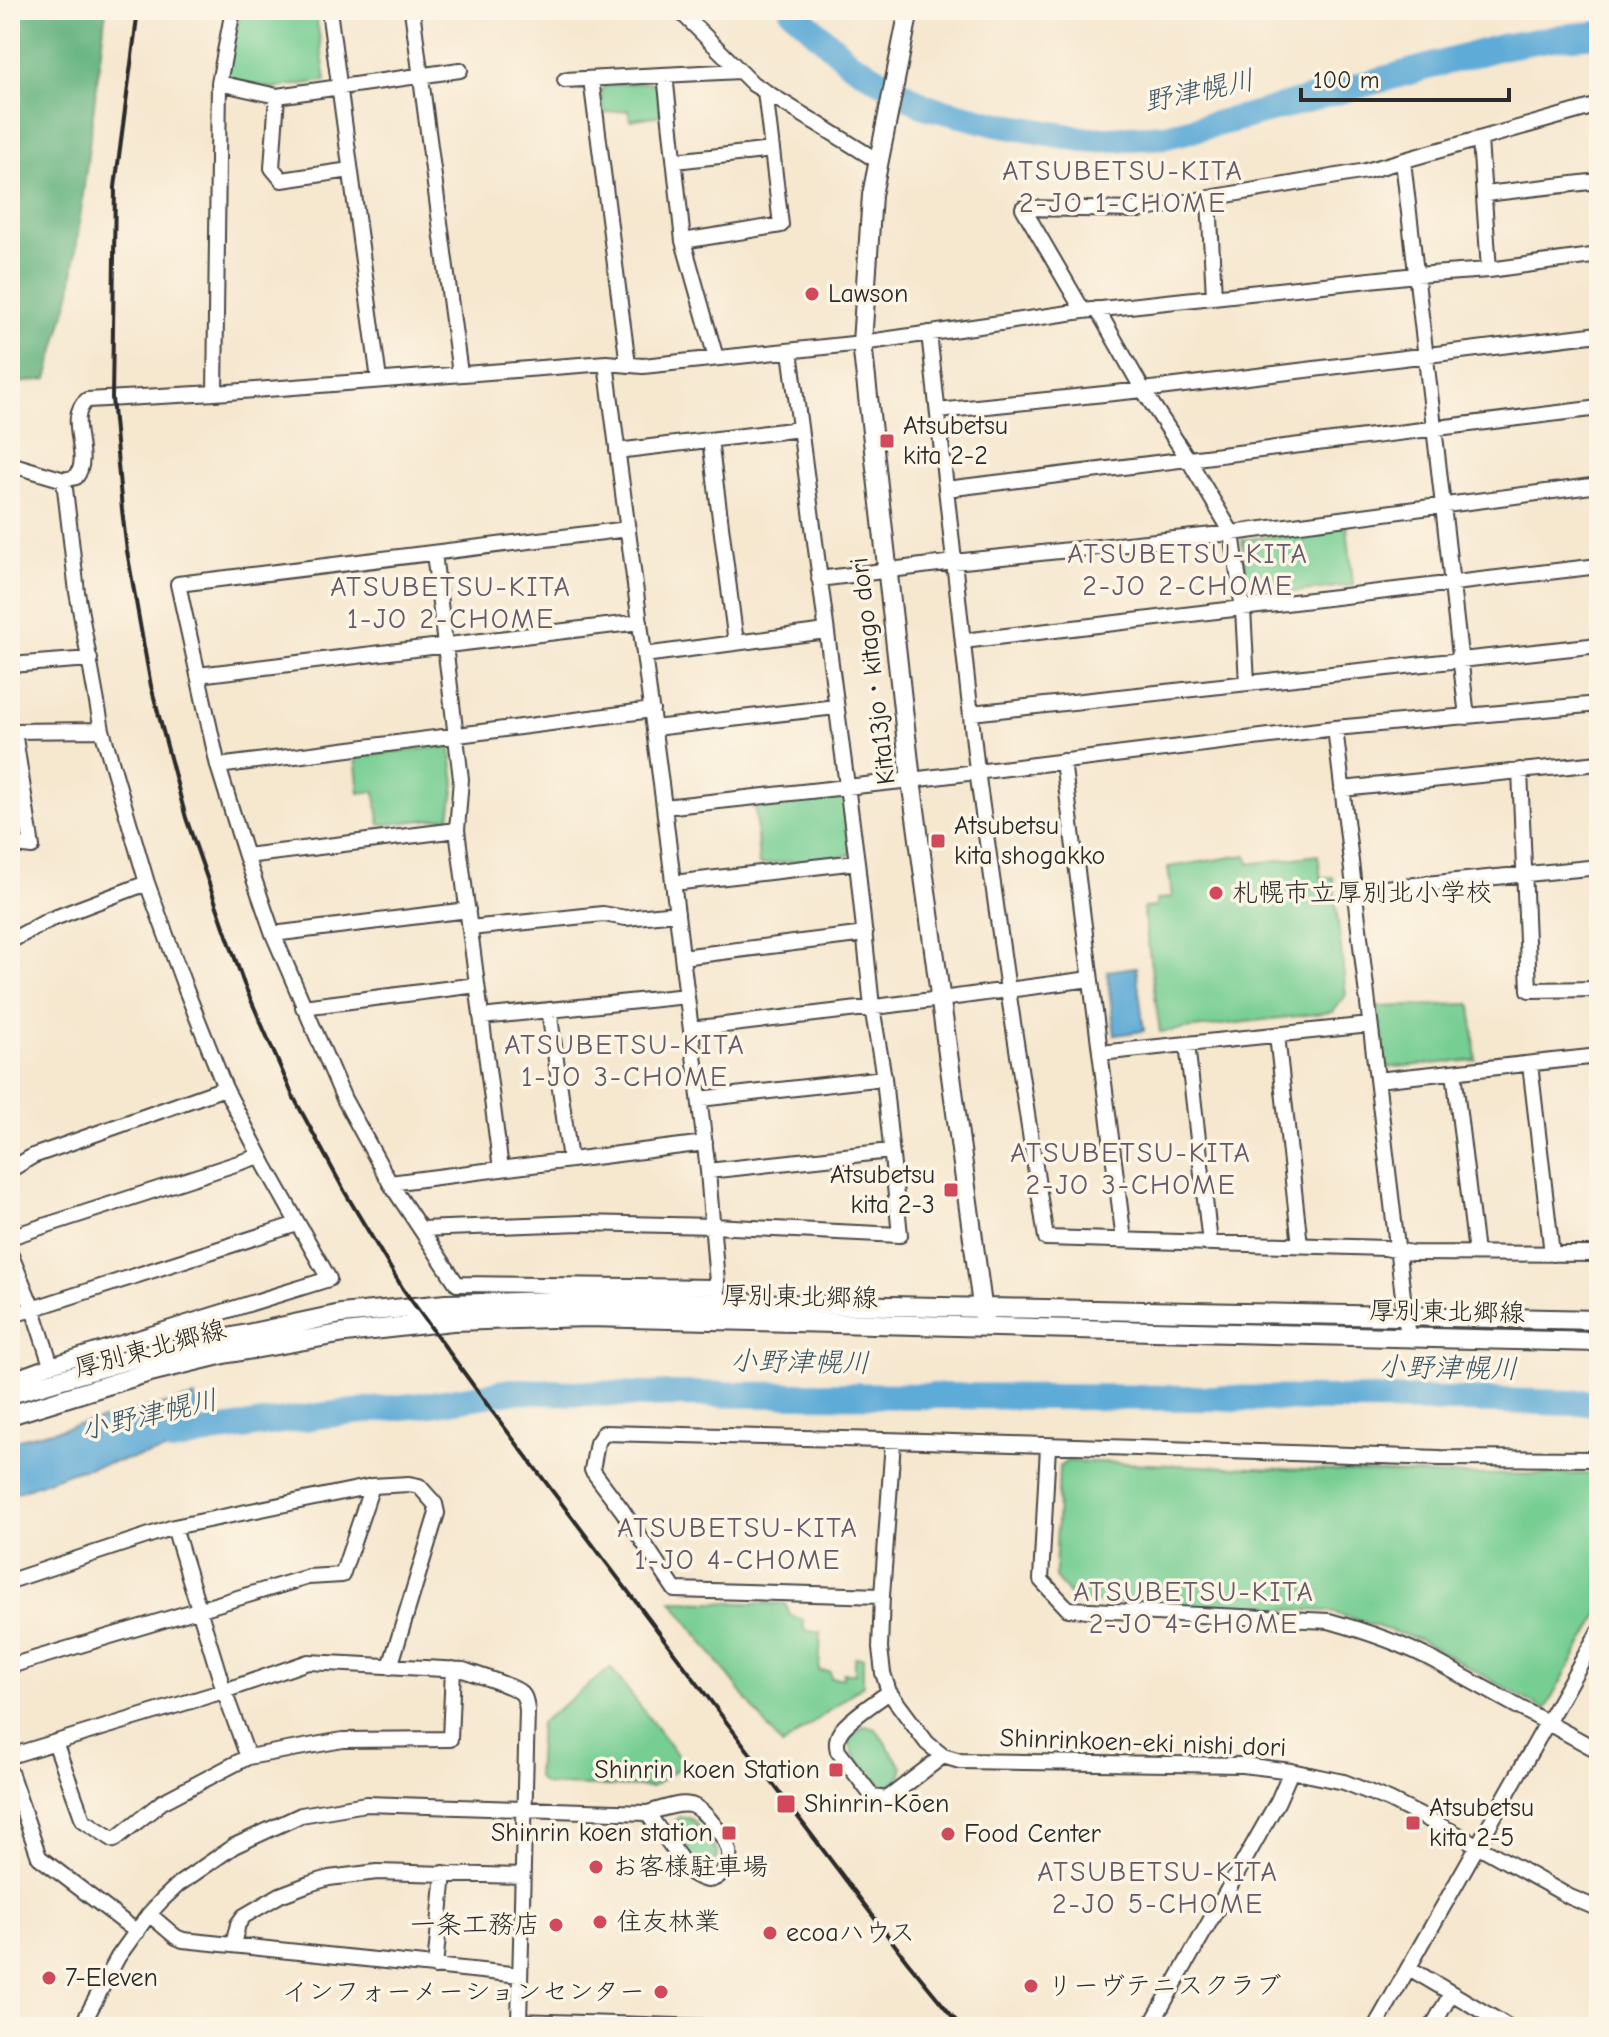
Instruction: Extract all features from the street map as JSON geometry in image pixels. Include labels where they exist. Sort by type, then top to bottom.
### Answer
[{"type":"main road","name":"Kita13jo・kitago dori","points":[[907,17],[872,195],[862,343],[911,780],[984,1318]]},
{"type":"main road","name":"厚別東北郷線","points":[[10,1394],[148,1355],[341,1314],[446,1304],[718,1295],[984,1318],[1408,1338],[1599,1342]]},
{"type":"main road","name":"厚別東北郷線","points":[[10,1415],[150,1372],[224,1354],[345,1333],[452,1321],[588,1317],[1405,1316],[1599,1320]]},
{"type":"street","points":[[215,393],[219,83],[233,10]]},
{"type":"street","points":[[329,10],[379,380]]},
{"type":"street","points":[[412,10],[460,374]]},
{"type":"street","points":[[679,10],[753,84],[878,161]]},
{"type":"street","points":[[219,83],[277,96],[460,70]]},
{"type":"street","points":[[565,80],[740,71]]},
{"type":"street","points":[[665,75],[683,241],[716,358]]},
{"type":"street","points":[[591,79],[628,365]]},
{"type":"street","points":[[683,241],[781,225],[765,91]]},
{"type":"street","points":[[277,96],[272,168],[282,180],[350,170]]},
{"type":"street","points":[[1247,683],[1243,609],[1232,533],[1188,459],[1023,208],[1140,210],[1366,171],[1599,105]]},
{"type":"street","points":[[1480,140],[1489,270]]},
{"type":"street","points":[[675,161],[772,150]]},
{"type":"street","points":[[1403,161],[1467,717]]},
{"type":"street","points":[[1485,194],[1599,181]]},
{"type":"street","points":[[1209,198],[1214,297]]},
{"type":"street","points":[[10,464],[64,480],[76,477],[82,467],[78,414],[82,403],[87,400],[606,363],[643,366],[862,343],[1090,310],[1599,258]]},
{"type":"street","points":[[929,333],[977,771],[1046,1238],[1385,1248],[1412,1253],[1599,1254]]},
{"type":"street","points":[[938,411],[1143,390],[1599,334]]},
{"type":"street","points":[[421,1229],[581,1223],[900,1235],[884,1078],[872,1007],[857,862],[790,351]]},
{"type":"street","points":[[606,363],[652,710],[700,1099],[718,1295],[457,1284],[390,1183],[344,1099],[273,934],[218,766],[178,584],[628,529]]},
{"type":"street","points":[[946,489],[1599,408]]},
{"type":"street","points":[[617,451],[800,429]]},
{"type":"street","points":[[710,440],[736,643]]},
{"type":"street","points":[[10,1380],[329,1279],[225,1088],[147,883],[102,730],[77,592],[64,480]]},
{"type":"street","points":[[819,579],[1232,533],[1599,485]]},
{"type":"street","points":[[434,553],[461,779],[457,830],[501,1169]]},
{"type":"street","points":[[963,641],[1599,566]]},
{"type":"street","points":[[198,675],[640,622]]},
{"type":"street","points":[[644,655],[826,631]]},
{"type":"street","points":[[971,713],[1599,645]]},
{"type":"street","points":[[10,665],[90,659]]},
{"type":"street","points":[[664,807],[1335,728],[1599,704]]},
{"type":"street","points":[[654,728],[836,707]]},
{"type":"street","points":[[218,766],[652,710]]},
{"type":"street","points":[[1335,728],[1408,1338]]},
{"type":"street","points":[[10,844],[32,847],[14,731],[102,730]]},
{"type":"street","points":[[1063,761],[1124,1240]]},
{"type":"street","points":[[1342,789],[1599,763]]},
{"type":"street","points":[[1520,770],[1529,990],[1598,989],[1599,1006]]},
{"type":"street","points":[[246,856],[457,830]]},
{"type":"street","points":[[673,883],[857,862]]},
{"type":"street","points":[[1354,891],[1599,867]]},
{"type":"street","points":[[10,941],[49,920],[147,883]]},
{"type":"street","points":[[273,934],[468,910]]},
{"type":"street","points":[[470,928],[603,914],[626,918],[677,913]]},
{"type":"street","points":[[682,957],[865,934]]},
{"type":"street","points":[[691,1029],[1090,979]]},
{"type":"street","points":[[303,1007],[477,985]]},
{"type":"street","points":[[481,1017],[687,996]]},
{"type":"street","points":[[549,1010],[570,1160]]},
{"type":"street","points":[[1100,1053],[1370,1025]]},
{"type":"street","points":[[1277,1035],[1300,1245]]},
{"type":"street","points":[[1187,1044],[1210,1243]]},
{"type":"street","points":[[1377,1080],[1599,1056]]},
{"type":"street","points":[[1530,1064],[1552,1254]]},
{"type":"street","points":[[1454,1072],[1476,1253]]},
{"type":"street","points":[[700,1099],[884,1078]]},
{"type":"street","points":[[10,1170],[33,1156],[225,1088]]},
{"type":"street","points":[[390,1183],[705,1143]]},
{"type":"street","points":[[708,1171],[890,1151]]},
{"type":"street","points":[[10,1237],[260,1156]]},
{"type":"street","points":[[10,1316],[297,1224]]},
{"type":"street","points":[[10,1253],[51,1365]]},
{"type":"street","points":[[882,1596],[675,1590],[592,1470],[597,1443],[604,1433],[1440,1458],[1599,1459]]},
{"type":"street","points":[[889,1692],[844,1727],[836,1746],[869,1792],[878,1799],[887,1799],[943,1756],[927,1743],[889,1692],[881,1662],[882,1596],[893,1441]]},
{"type":"street","points":[[1048,1446],[1041,1580],[1068,1609],[1329,1621],[1367,1631],[1405,1645],[1599,1750]]},
{"type":"street","points":[[10,1666],[308,1577],[342,1575],[372,1486]]},
{"type":"street","points":[[10,1581],[174,1527],[372,1486],[419,1486],[435,1504],[437,1513],[390,1667]]},
{"type":"street","points":[[174,1527],[224,1691],[248,1757]]},
{"type":"street","points":[[1375,2027],[1599,1631]]},
{"type":"street","points":[[10,1756],[308,1662],[453,1669],[492,1680],[520,1692],[525,1698],[527,1710],[519,2021],[554,2025],[708,2027]]},
{"type":"street","points":[[55,1742],[83,1820],[114,1840],[162,1802],[248,1757],[343,1740],[450,1739],[453,1669]]},
{"type":"street","name":"Shinrinkoen-eki nishi dori","points":[[943,1756],[960,1761],[1243,1765],[1344,1782],[1389,1800],[1479,1845],[1570,1897],[1599,1909]]},
{"type":"street","points":[[1150,2027],[1278,1801],[1291,1771]]},
{"type":"street","points":[[10,1772],[39,1857],[137,1932]]},
{"type":"street","points":[[81,2027],[118,1957],[149,1914],[179,1884],[234,1846],[301,1815],[366,1804],[647,1813],[688,1804],[704,1812],[728,1845],[727,1867],[716,1878],[706,1880],[691,1873],[647,1813]]},
{"type":"street","points":[[233,1945],[238,1924],[244,1916],[280,1895],[309,1884],[362,1873],[522,1876]]},
{"type":"street","points":[[435,1967],[444,1873]]},
{"type":"street","points":[[149,1914],[179,1939],[520,1975]]},
{"type":"street","points":[[1409,1968],[1509,2027]]},
{"type":"street","points":[[1432,2027],[1451,1994]]},
{"type":"green space","points":[[10,10],[106,10],[71,291],[47,379],[10,384]]},
{"type":"green space","points":[[241,10],[282,10],[316,15],[326,81],[273,88],[231,80],[227,73]]},
{"type":"green space","points":[[651,82],[658,90],[661,115],[630,120],[628,110],[604,113],[600,91],[606,85]]},
{"type":"green space","points":[[1347,526],[1353,585],[1248,598],[1242,540]]},
{"type":"green space","points":[[450,746],[455,783],[450,817],[380,825],[375,791],[359,793],[355,756]]},
{"type":"green space","points":[[843,794],[851,855],[759,865],[755,803]]},
{"type":"green space","points":[[21,796],[26,832],[10,830],[10,797]]},
{"type":"green space","points":[[1247,855],[1249,864],[1318,855],[1321,878],[1333,877],[1346,995],[1333,1012],[1160,1032],[1143,908],[1156,907],[1156,900],[1172,897],[1168,867]]},
{"type":"green space","points":[[1471,1004],[1476,1060],[1384,1068],[1378,1007]]},
{"type":"green space","points":[[1067,1461],[1442,1475],[1599,1474],[1599,1614],[1545,1710],[1420,1640],[1328,1611],[1075,1601],[1055,1578],[1059,1467]]},
{"type":"green space","points":[[672,1601],[785,1604],[790,1615],[803,1620],[804,1630],[821,1633],[819,1671],[830,1672],[831,1678],[843,1678],[843,1673],[855,1673],[855,1657],[863,1657],[863,1685],[782,1746]]},
{"type":"green space","points":[[611,1668],[684,1764],[652,1787],[548,1785],[541,1782],[537,1777],[540,1723]]},
{"type":"green space","points":[[864,1726],[875,1728],[902,1767],[901,1777],[888,1786],[869,1774],[850,1744],[849,1738]]},
{"type":"green space","points":[[679,1817],[693,1820],[717,1851],[714,1868],[707,1870],[696,1866],[673,1833],[674,1822]]},
{"type":"water","points":[[1136,967],[1144,1031],[1115,1035],[1107,971]]},
{"type":"water","points":[[195,1397],[207,1442],[74,1471],[10,1495],[10,1441]]},
{"type":"waterway","name":"野津幌川","points":[[792,10],[849,62],[924,106],[996,124],[1089,140],[1166,136],[1501,47],[1599,34]]},
{"type":"waterway","name":"小野津幌川","points":[[172,1440],[221,1430],[511,1391],[650,1395],[1599,1402]]},
{"type":"railway","points":[[138,10],[115,187],[112,398],[122,510],[151,686],[186,818],[244,984],[293,1096],[346,1194],[403,1289],[792,1809],[961,2027]]},
{"type":"place","name":"Lawson","points":[[812,294]]},
{"type":"place","name":"Atsubetsu kita 2-2","points":[[887,441]]},
{"type":"place","name":"Atsubetsu kita shogakko","points":[[938,841]]},
{"type":"place","name":"札幌市立厚別北小学校","points":[[1216,893]]},
{"type":"place","name":"Atsubetsu kita 2-3","points":[[951,1190]]},
{"type":"place","name":"Shinrin koen Station","points":[[836,1770]]},
{"type":"place","name":"Shinrin-Kōen","points":[[786,1804]]},
{"type":"place","name":"Atsubetsu kita 2-5","points":[[1413,1823]]},
{"type":"place","name":"Shinrin koen station","points":[[729,1833]]},
{"type":"place","name":"Food Center","points":[[948,1834]]},
{"type":"place","name":"お客様駐車場","points":[[596,1867]]},
{"type":"place","name":"住友林業","points":[[600,1922]]},
{"type":"place","name":"一条工務店","points":[[556,1925]]},
{"type":"place","name":"ecoaハウス","points":[[770,1933]]},
{"type":"place","name":"7-Eleven","points":[[49,1978]]},
{"type":"place","name":"リーヴテニスクラブ","points":[[1031,1986]]},
{"type":"place","name":"インフォーメーションセンター","points":[[661,1992]]},
{"type":"district","name":"ATSUBETSU-KITA 2-JO 1-CHOME","points":[[1123,187]]},
{"type":"district","name":"ATSUBETSU-KITA 2-JO 2-CHOME","points":[[1188,570]]},
{"type":"district","name":"ATSUBETSU-KITA 1-JO 2-CHOME","points":[[451,603]]},
{"type":"district","name":"ATSUBETSU-KITA 1-JO 3-CHOME","points":[[625,1061]]},
{"type":"district","name":"ATSUBETSU-KITA 2-JO 3-CHOME","points":[[1131,1169]]},
{"type":"district","name":"ATSUBETSU-KITA 1-JO 4-CHOME","points":[[738,1544]]},
{"type":"district","name":"ATSUBETSU-KITA 2-JO 4-CHOME","points":[[1194,1608]]},
{"type":"district","name":"ATSUBETSU-KITA 2-JO 5-CHOME","points":[[1158,1888]]}]
